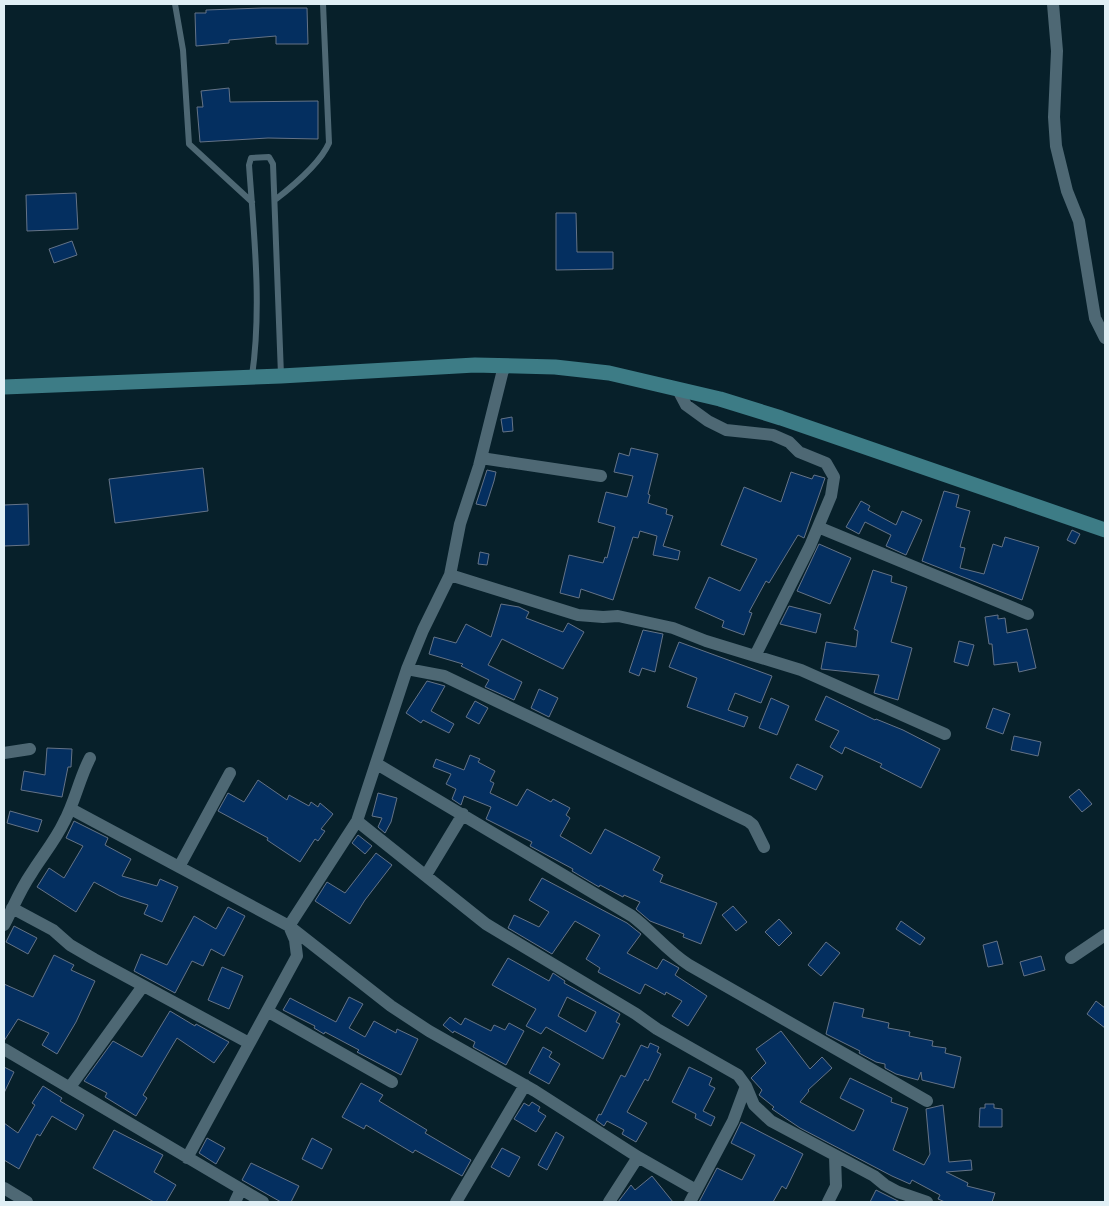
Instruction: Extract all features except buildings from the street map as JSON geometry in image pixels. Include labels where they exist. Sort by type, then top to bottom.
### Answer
[{"type":"main road","points":[[4,387],[281,376],[423,367],[555,367],[609,373],[677,388],[790,421],[1104,531]]},
{"type":"street","points":[[1053,4],[1057,51],[1054,117],[1056,146],[1067,191],[1078,221],[1095,318],[1105,338]]},
{"type":"street","points":[[289,926],[357,821],[407,669],[423,630],[450,575],[460,524],[481,458],[504,366]]},
{"type":"street","points":[[677,388],[686,405],[708,421],[726,430],[772,435],[789,442],[799,452],[826,462],[834,476],[834,485],[818,527],[755,656]]},
{"type":"street","points":[[481,458],[600,476]]},
{"type":"street","points":[[818,527],[1028,614]]},
{"type":"street","points":[[450,575],[578,615],[618,616],[644,620],[802,670],[945,734]]},
{"type":"street","points":[[407,669],[444,676],[748,821],[754,825],[764,847]]},
{"type":"street","points":[[4,753],[30,749]]},
{"type":"street","points":[[4,926],[29,876],[48,851],[71,809],[82,773],[90,758]]},
{"type":"street","points":[[376,764],[632,916],[673,954],[688,965],[926,1101]]},
{"type":"street","points":[[179,867],[230,773]]},
{"type":"street","points":[[71,809],[289,926],[391,1006],[429,1031],[525,1085],[638,1157],[696,1190]]},
{"type":"street","points":[[426,876],[463,814]]},
{"type":"street","points":[[357,821],[486,924],[636,1014],[664,1033],[738,1075],[746,1086],[754,1105],[771,1121],[874,1176],[885,1186],[927,1202]]},
{"type":"street","points":[[12,908],[53,930],[70,946],[249,1043]]},
{"type":"street","points":[[187,1158],[297,956],[295,940],[289,926]]},
{"type":"street","points":[[1071,958],[1105,935]]},
{"type":"street","points":[[70,1088],[143,986]]},
{"type":"street","points":[[267,1011],[392,1082]]},
{"type":"street","points":[[4,1050],[263,1202]]},
{"type":"street","points":[[456,1202],[525,1085]]},
{"type":"street","points":[[690,1202],[733,1121],[746,1086]]},
{"type":"street","points":[[828,1202],[836,1186],[835,1156]]},
{"type":"street","points":[[610,1202],[638,1157]]},
{"type":"street","points":[[4,1188],[27,1202]]},
{"type":"street","points":[[235,1202],[241,1189]]},
{"type":"lane","points":[[175,4],[183,50],[189,144],[252,202]]},
{"type":"lane","points":[[274,200],[305,173],[326,151],[329,143],[323,4]]},
{"type":"lane","points":[[252,377],[256,350],[256,305],[249,165],[251,158],[260,156],[269,156],[272,159],[281,376]]}]
